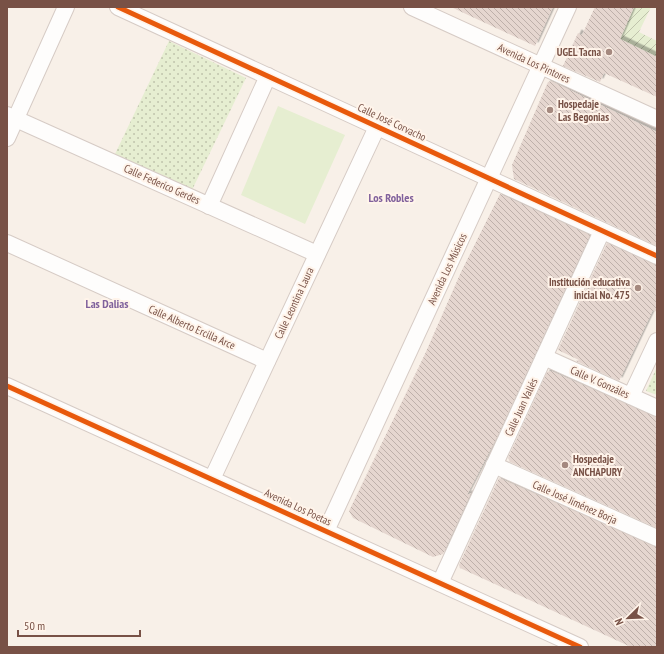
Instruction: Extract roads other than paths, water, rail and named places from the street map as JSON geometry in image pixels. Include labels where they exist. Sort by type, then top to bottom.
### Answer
[{"type":"street","points":[[7,138],[11,117],[66,7]]},
{"type":"street","name":"Calle José Corvacho","points":[[118,7],[657,256]]},
{"type":"street","name":"Avenida Los Pintores","points":[[412,7],[657,119]]},
{"type":"street","name":"Avenida Los Músicos","points":[[326,531],[568,7]]},
{"type":"street","points":[[209,206],[268,76]]},
{"type":"street","name":"Calle Federico Gerdes","points":[[11,117],[317,254]]},
{"type":"street","name":"Calle Leontina Laura","points":[[212,479],[377,127]]},
{"type":"street","name":"Calle Juan Vallés","points":[[440,583],[602,231]]},
{"type":"street","name":"Calle Alberto Ercilla Arce","points":[[7,243],[267,361]]},
{"type":"street","points":[[631,396],[657,341]]},
{"type":"street","name":"Calle V. Gonzáles","points":[[544,357],[657,408]]},
{"type":"street","name":"Avenida Los Poetas","points":[[7,386],[580,647]]},
{"type":"street","name":"Calle José Jiménez Borja","points":[[494,465],[657,538]]},
{"type":"place","name":"UGEL Tacna","points":[[609,52]]},
{"type":"place","name":"Hospedaje Las Begonias","points":[[550,110]]},
{"type":"place","name":"Institución educativa inicial No. 475","points":[[638,288]]},
{"type":"place","name":"Hospedaje ANCHAPURY","points":[[565,465]]},
{"type":"district","name":"Los Robles","points":[[391,198]]},
{"type":"district","name":"Las Dalias","points":[[107,304]]}]
